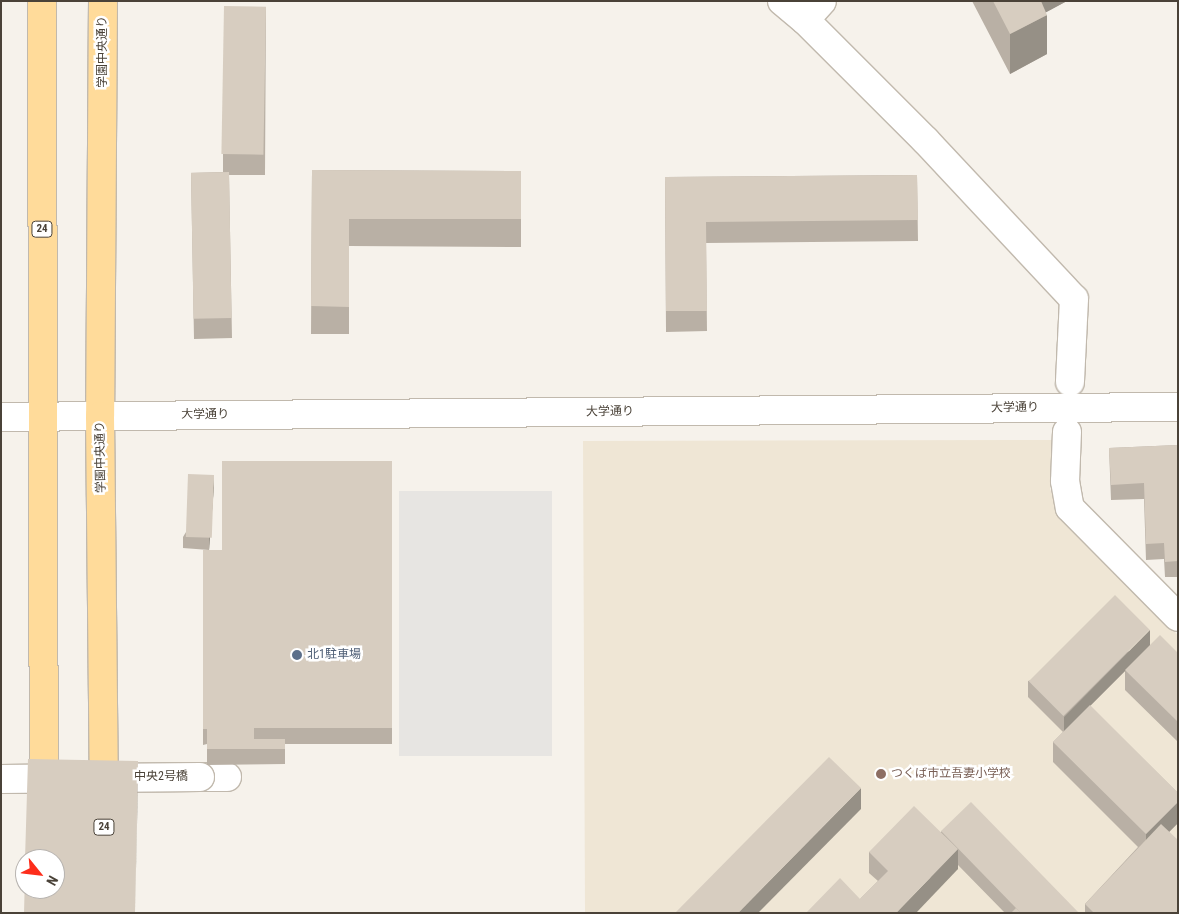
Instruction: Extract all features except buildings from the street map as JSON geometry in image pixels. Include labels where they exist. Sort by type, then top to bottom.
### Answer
[{"type":"main road","name":"24","points":[[42,1],[44,849]]},
{"type":"main road","name":"学園中央通り","points":[[103,1],[100,416],[104,827]]},
{"type":"street","points":[[782,1],[813,11],[926,141],[1074,299],[1070,382]]},
{"type":"street","name":"大学通り","points":[[1,417],[1178,407]]},
{"type":"street","points":[[1067,432],[1065,481],[1070,508],[1178,617]]},
{"type":"street","name":"中央2号橋","points":[[1,779],[214,777]]},
{"type":"shaded area","name":"つくば市立吾妻小学校","points":[[1054,440],[1050,489],[1065,524],[1178,635],[1178,913],[585,913],[583,441]]},
{"type":"shaded area","points":[[399,491],[552,491],[552,756],[399,756]]},
{"type":"place","name":"北1駐車場","points":[[297,655]]},
{"type":"place","name":"つくば市立吾妻小学校","points":[[881,774]]}]
